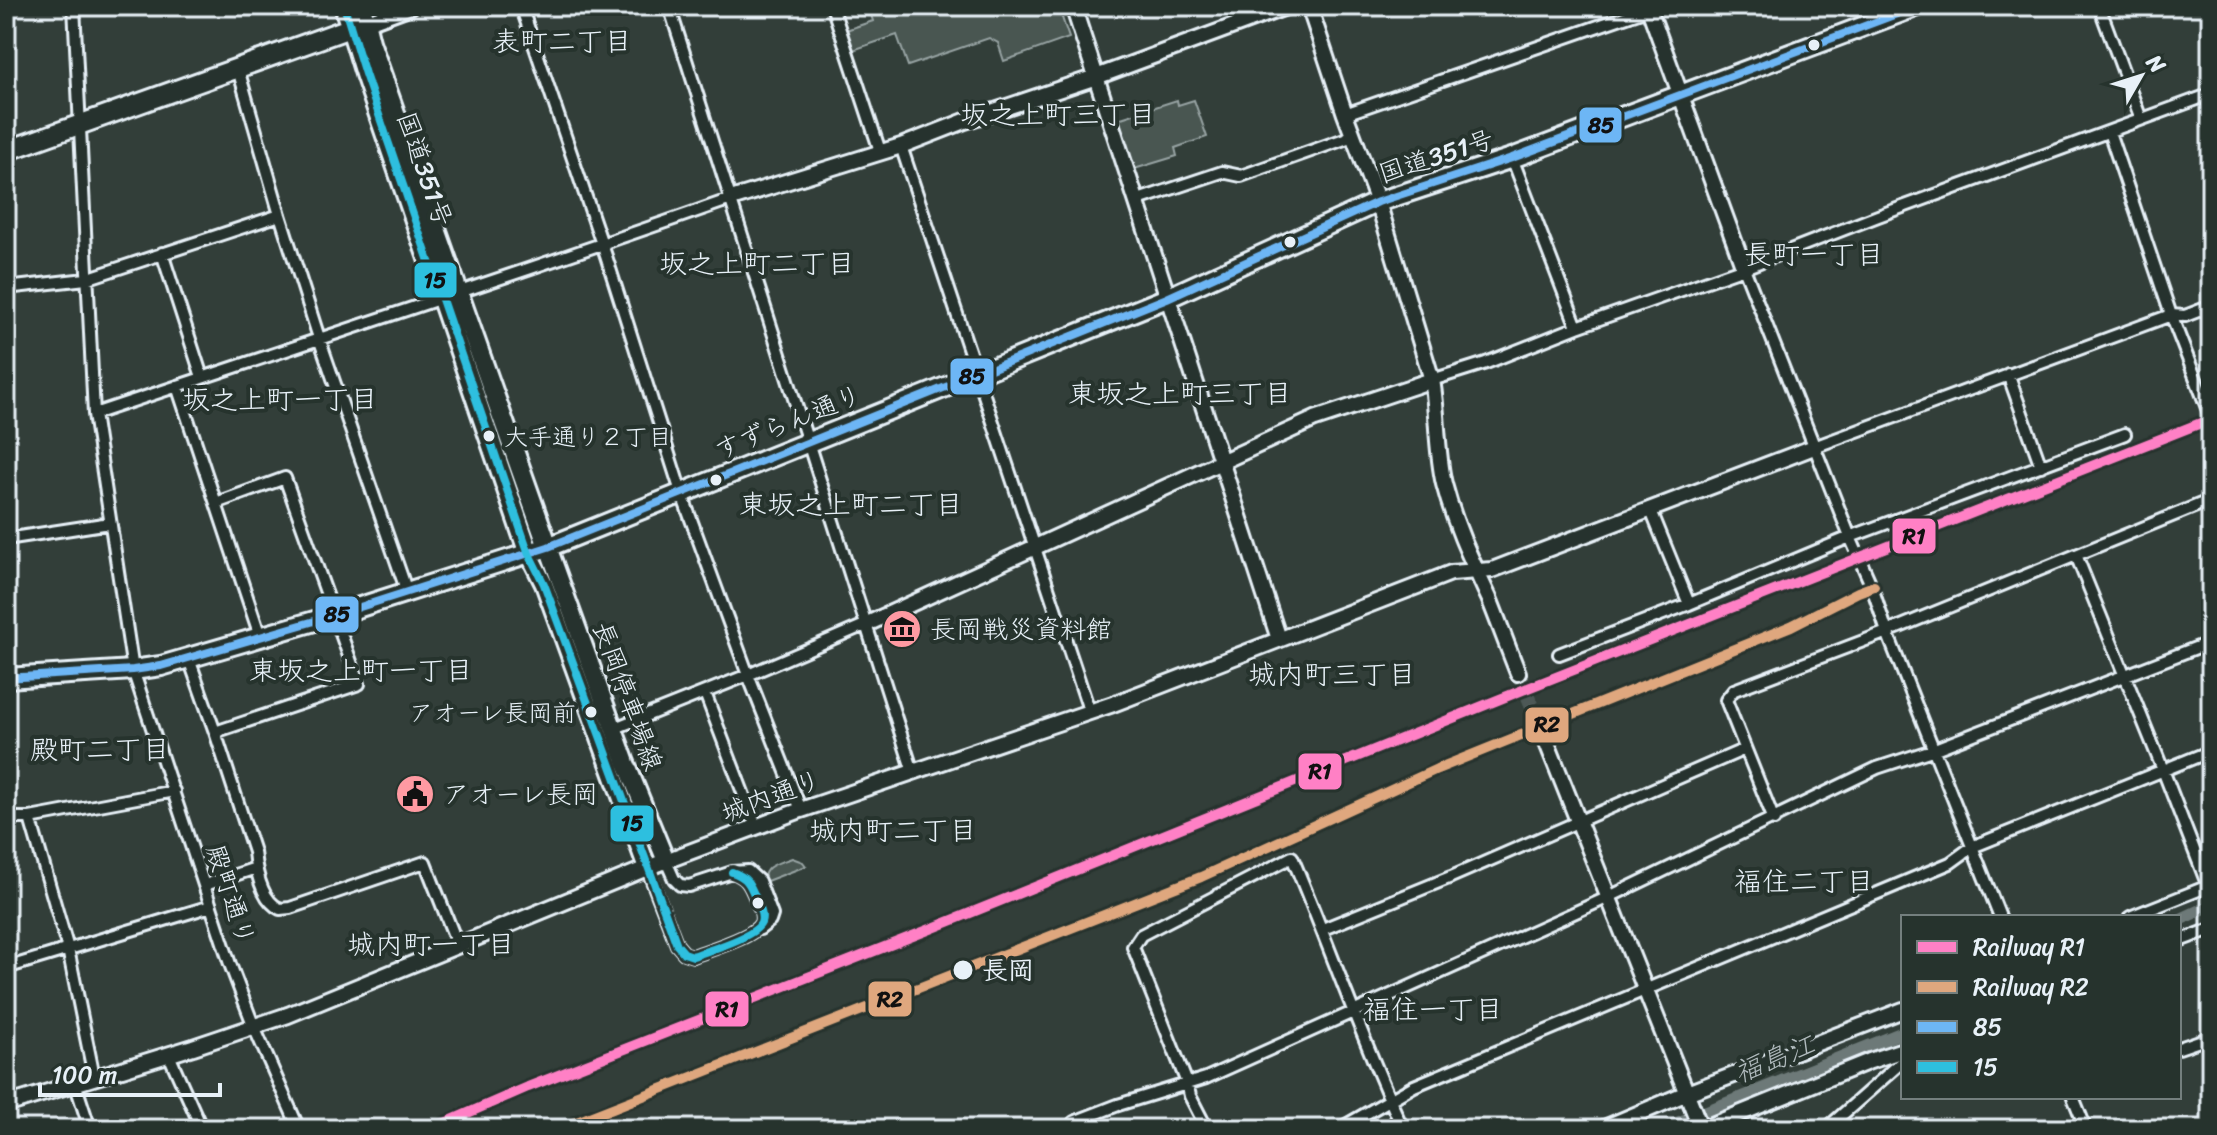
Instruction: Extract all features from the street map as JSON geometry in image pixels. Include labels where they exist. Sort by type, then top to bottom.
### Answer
[{"type":"highway","name":"国道351号","points":[[344,6],[358,19],[450,296],[529,554]]},
{"type":"highway","name":"国道351号","points":[[977,374],[1167,298],[1378,202],[1512,158],[1918,6]]},
{"type":"highway","points":[[6,151],[238,69],[358,19]]},
{"type":"highway","name":"国道351号","points":[[450,296],[548,547]]},
{"type":"highway","name":"すずらん通り","points":[[6,678],[161,666],[335,615],[548,547],[977,374]]},
{"type":"main road","name":"長岡停車場線","points":[[548,547],[626,763],[666,861]]},
{"type":"main road","name":"長岡停車場線","points":[[529,554],[544,584],[647,868]]},
{"type":"street","name":"殿町通り","points":[[74,6],[94,414],[133,670],[254,1027],[299,1129]]},
{"type":"street","points":[[358,19],[411,6]]},
{"type":"street","points":[[521,6],[681,492],[801,810]]},
{"type":"street","points":[[669,6],[913,772]]},
{"type":"street","points":[[832,6],[880,151]]},
{"type":"street","points":[[1073,6],[1279,639]]},
{"type":"street","points":[[94,414],[731,199],[901,146],[1288,6]]},
{"type":"street","points":[[1309,6],[1378,202],[1432,380],[1443,479],[1460,537],[1518,673]]},
{"type":"street","points":[[2099,6],[2141,119]]},
{"type":"street","points":[[1345,114],[1650,7],[1744,268],[1999,915]]},
{"type":"street","points":[[238,69],[319,338],[407,592]]},
{"type":"street","points":[[615,728],[867,624],[1315,419],[1486,363],[2211,94]]},
{"type":"street","points":[[2109,132],[2171,315],[2211,418]]},
{"type":"street","points":[[1135,201],[1222,172],[1241,176],[1353,136]]},
{"type":"street","points":[[901,146],[1090,713]]},
{"type":"street","points":[[1512,158],[1577,327]]},
{"type":"street","points":[[6,288],[86,279],[280,215]]},
{"type":"street","points":[[162,253],[202,377]]},
{"type":"street","points":[[1814,447],[2171,315],[2185,316],[2211,306]]},
{"type":"street","points":[[2008,374],[2041,466]]},
{"type":"street","points":[[177,386],[260,636]]},
{"type":"street","points":[[1559,654],[1850,537],[2125,434]]},
{"type":"street","name":"城内通り","points":[[6,1105],[254,1027],[647,868],[801,810],[1090,713],[1451,573],[1492,570],[1814,447]]},
{"type":"street","points":[[215,732],[359,684],[285,478],[216,503]]},
{"type":"street","points":[[1774,820],[1726,700],[1734,690],[1887,632],[2211,500]]},
{"type":"street","points":[[1650,508],[1689,604]]},
{"type":"street","points":[[6,539],[110,523]]},
{"type":"street","points":[[2076,555],[2210,889],[2136,915]]},
{"type":"street","points":[[1069,1129],[1074,1122],[1095,1113],[1206,1078],[1609,897],[1877,768],[1935,749],[2211,642]]},
{"type":"street","points":[[189,659],[254,852],[265,895],[274,907],[290,908],[425,862],[458,946]]},
{"type":"street","points":[[705,693],[756,827]]},
{"type":"street","points":[[1543,733],[1701,1127],[1901,1051]]},
{"type":"street","points":[[1323,929],[1745,749]]},
{"type":"street","points":[[1339,1129],[1414,1086],[1950,863],[1972,847],[2211,751]]},
{"type":"street","points":[[6,818],[30,818],[174,791]]},
{"type":"street","points":[[30,818],[68,949],[94,1077]]},
{"type":"street","points":[[1207,1129],[1190,1096],[1133,947],[1141,935],[1292,857],[1403,1129]]},
{"type":"street","points":[[647,868],[677,945],[684,953],[693,956],[754,932],[761,923],[762,915],[749,882],[743,876],[732,872],[689,886],[680,885],[666,861]]},
{"type":"street","points":[[205,885],[256,868]]},
{"type":"street","points":[[6,968],[211,906]]},
{"type":"street","points":[[2181,940],[2211,929]]},
{"type":"street","points":[[1602,1129],[1901,1011]]},
{"type":"street","points":[[2181,1047],[2211,1037]]},
{"type":"street","points":[[169,1055],[202,1129]]},
{"type":"street","points":[[1826,1129],[1901,1063]]},
{"type":"street","points":[[75,1083],[90,1129]]},
{"type":"street","points":[[2074,1099],[2086,1129]]},
{"type":"shaded area","points":[[868,6],[1058,6],[1069,38],[1004,61],[998,43],[989,38],[908,66],[897,35],[853,50],[846,30],[873,21]]},
{"type":"shaded area","points":[[1177,100],[1178,105],[1194,100],[1207,137],[1175,148],[1177,156],[1131,170],[1115,120]]},
{"type":"shaded area","points":[[792,858],[806,866],[764,882],[769,868]]},
{"type":"waterway","name":"福島江","points":[[2181,919],[2211,905]]},
{"type":"waterway","name":"福島江","points":[[1662,1129],[1901,1033]]},
{"type":"tunnel","points":[[1518,673],[1543,733]]},
{"type":"railway","points":[[431,1129],[528,1087],[1561,675]]},
{"type":"railway","points":[[559,1129],[1201,877],[1402,785]]},
{"type":"rail line","name":"R1","points":[[431,1129],[528,1087],[928,930],[1500,699],[2211,419]]},
{"type":"rail line","name":"R2","points":[[559,1129],[1201,877],[1437,769],[1791,626],[1874,586]]},
{"type":"transit line","name":"15","points":[[344,6],[529,554],[544,584],[677,945],[684,953],[693,956],[731,942],[750,933],[761,923],[761,911],[750,885],[732,872]]},
{"type":"transit line","name":"85","points":[[6,678],[161,666],[548,547],[1167,298],[1378,202],[1512,158],[1918,6]]},
{"type":"place","name":"大手通り２丁目","points":[[489,436]]},
{"type":"place","name":"長岡戦災資料館","points":[[902,629]]},
{"type":"place","name":"アオーレ長岡前","points":[[591,712]]},
{"type":"place","name":"アオーレ長岡","points":[[415,794]]},
{"type":"place","name":"長岡","points":[[963,970]]},
{"type":"district","name":"表町二丁目","points":[[562,41]]},
{"type":"district","name":"坂之上町三丁目","points":[[1058,114]]},
{"type":"district","name":"長町一丁目","points":[[1814,254]]},
{"type":"district","name":"坂之上町二丁目","points":[[757,263]]},
{"type":"district","name":"東坂之上町三丁目","points":[[1180,393]]},
{"type":"district","name":"坂之上町一丁目","points":[[280,399]]},
{"type":"district","name":"東坂之上町二丁目","points":[[851,504]]},
{"type":"district","name":"東坂之上町一丁目","points":[[361,670]]},
{"type":"district","name":"城内町三丁目","points":[[1332,674]]},
{"type":"district","name":"殿町二丁目","points":[[100,749]]},
{"type":"district","name":"城内町二丁目","points":[[893,830]]},
{"type":"district","name":"福住二丁目","points":[[1804,881]]},
{"type":"district","name":"城内町一丁目","points":[[431,944]]},
{"type":"district","name":"福住一丁目","points":[[1433,1009]]}]
